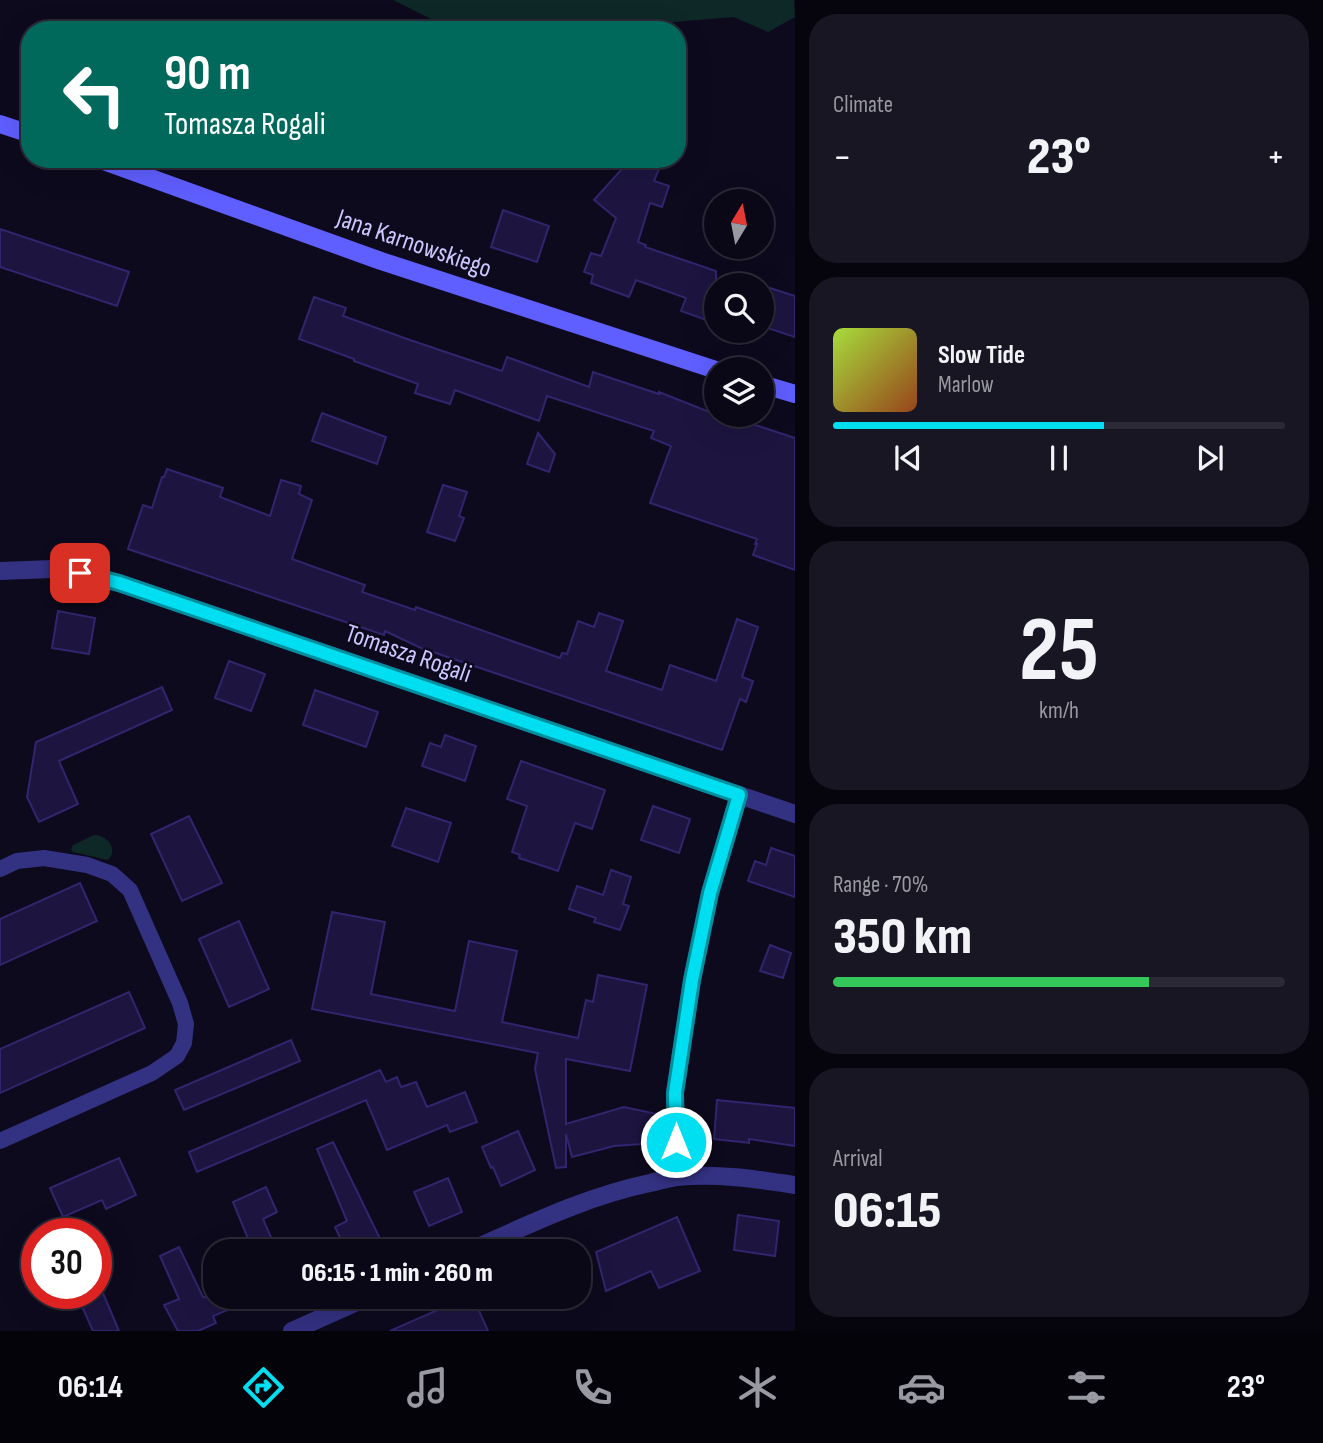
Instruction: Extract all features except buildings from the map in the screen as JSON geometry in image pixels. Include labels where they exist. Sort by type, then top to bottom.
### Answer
[{"type":"main road","points":[[0,124],[21,131]]},
{"type":"main road","name":"Jana Karnowskiego","points":[[123,168],[382,261],[704,366]]},
{"type":"main road","points":[[774,388],[794,394]]},
{"type":"street","name":"Tomasza Rogali","points":[[0,571],[53,569],[119,583],[794,814]]},
{"type":"street","points":[[676,1177],[675,1093],[692,980],[710,893],[739,795]]},
{"type":"street","points":[[497,1239],[593,1198],[676,1177],[720,1176],[794,1185]]},
{"type":"street","points":[[292,1331],[341,1309]]},
{"type":"lane","points":[[0,869],[17,861],[44,858],[87,865],[112,874],[130,890],[180,1003],[186,1024],[184,1043],[177,1056],[152,1073],[0,1141]]},
{"type":"green space","points":[[393,0],[794,0],[795,17],[768,32],[734,17],[686,21],[435,21]]},
{"type":"green space","points":[[94,835],[103,837],[110,843],[112,851],[108,860],[71,850],[73,845]]},
{"type":"route","points":[[80,573],[119,583],[739,795],[710,893],[692,980],[675,1093],[676,1142]]}]
